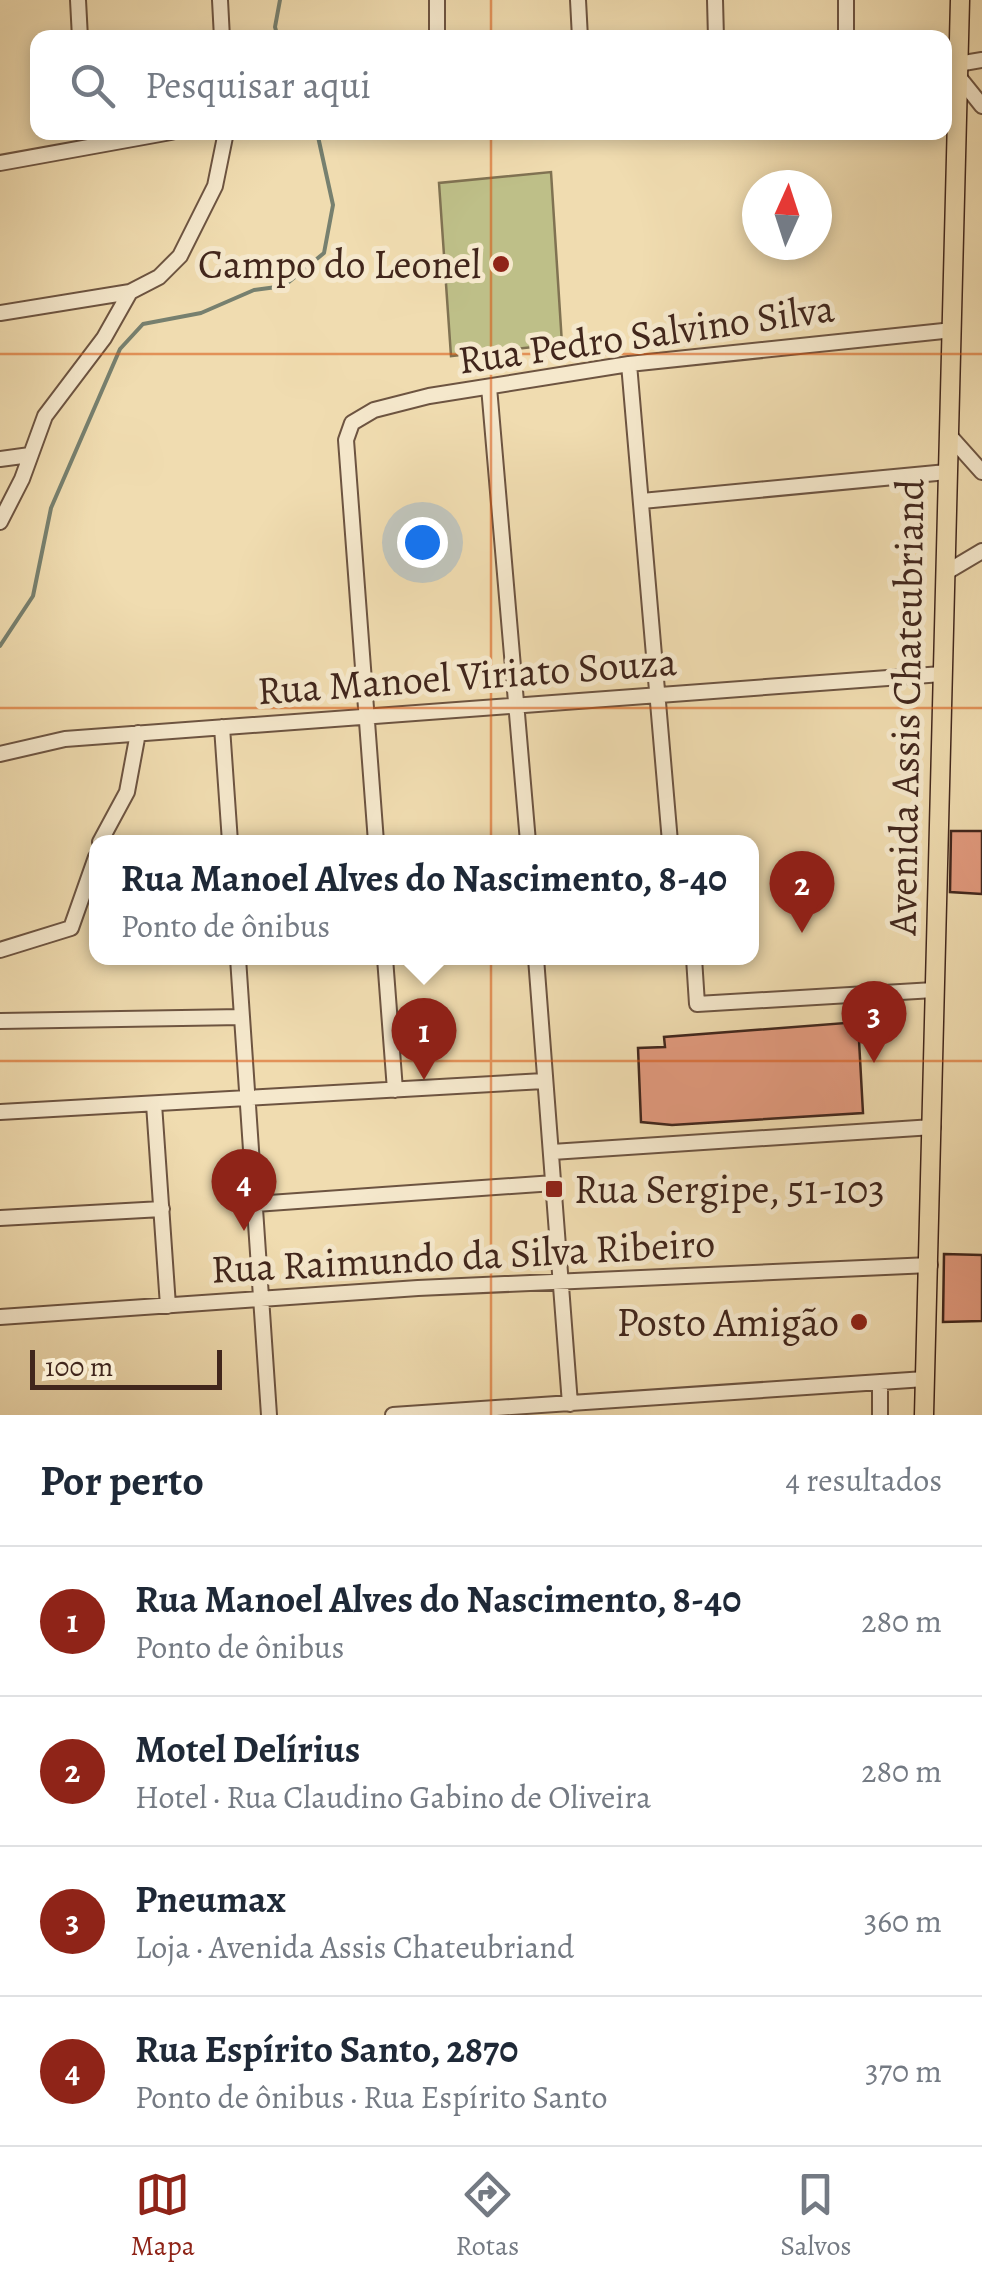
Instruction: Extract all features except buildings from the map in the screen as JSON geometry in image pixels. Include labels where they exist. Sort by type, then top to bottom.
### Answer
[{"type":"main road","name":"Avenida Assis Chateubriand","points":[[924,1415],[953,330],[958,70],[952,42],[960,0]]},
{"type":"street","points":[[78,0],[80,30]]},
{"type":"street","points":[[220,0],[222,30]]},
{"type":"street","points":[[436,0],[437,30]]},
{"type":"street","points":[[578,0],[580,30]]},
{"type":"street","points":[[714,0],[716,30]]},
{"type":"street","points":[[846,0],[846,30]]},
{"type":"street","points":[[982,60],[958,70],[982,106]]},
{"type":"street","points":[[0,163],[87,140]]},
{"type":"street","points":[[0,313],[130,292],[159,278],[180,256],[215,186],[224,140]]},
{"type":"street","points":[[0,522],[53,402],[104,338],[130,292]]},
{"type":"street","name":"Rua Pedro Salvino Silva","points":[[366,716],[346,440],[352,423],[374,410],[629,364],[953,330]]},
{"type":"street","points":[[629,364],[669,835]]},
{"type":"street","points":[[489,387],[527,835]]},
{"type":"street","points":[[948,434],[982,472]]},
{"type":"street","points":[[0,459],[30,456]]},
{"type":"street","points":[[642,501],[947,472]]},
{"type":"street","points":[[945,574],[982,551]]},
{"type":"street","name":"Rua Manoel Viriato Souza","points":[[0,754],[65,739],[942,674]]},
{"type":"street","points":[[366,716],[375,835]]},
{"type":"street","points":[[222,727],[230,835]]},
{"type":"street","points":[[104,835],[126,792],[138,733]]},
{"type":"street","points":[[0,950],[71,928],[89,876]]},
{"type":"street","points":[[238,965],[268,1415]]},
{"type":"street","points":[[385,965],[394,1090]]},
{"type":"street","points":[[536,965],[570,1404]]},
{"type":"street","points":[[694,965],[697,1004],[934,990]]},
{"type":"street","points":[[0,1021],[242,1017]]},
{"type":"street","points":[[0,1112],[544,1081]]},
{"type":"street","points":[[154,1104],[168,1306]]},
{"type":"street","points":[[552,1152],[933,1127]]},
{"type":"street","points":[[254,1204],[554,1183]]},
{"type":"street","points":[[0,1218],[162,1208]]},
{"type":"street","name":"Rua Raimundo da Silva Ribeiro","points":[[0,1318],[562,1281],[930,1265]]},
{"type":"street","points":[[394,1415],[925,1379]]},
{"type":"street","points":[[880,1382],[880,1415]]},
{"type":"green space","name":"Campo do Leonel","points":[[551,172],[562,344],[451,356],[439,183]]},
{"type":"waterway","points":[[276,30],[280,0]]},
{"type":"waterway","points":[[0,646],[33,596],[51,508],[120,349],[143,324],[201,313],[254,290],[284,286],[324,253],[333,205],[319,140]]},
{"type":"place","name":"Campo do Leonel","points":[[501,264]]},
{"type":"place","name":"Motel Delírius","points":[[802,933]]},
{"type":"place","name":"Pneumax","points":[[874,1063]]},
{"type":"place","name":"Rua Manoel Alves do Nascimento, 8-40","points":[[424,1080]]},
{"type":"place","name":"Rua Sergipe, 51-103","points":[[554,1189]]},
{"type":"place","name":"Rua Espírito Santo, 2870","points":[[244,1231]]},
{"type":"place","name":"Posto Amigão","points":[[859,1322]]}]
